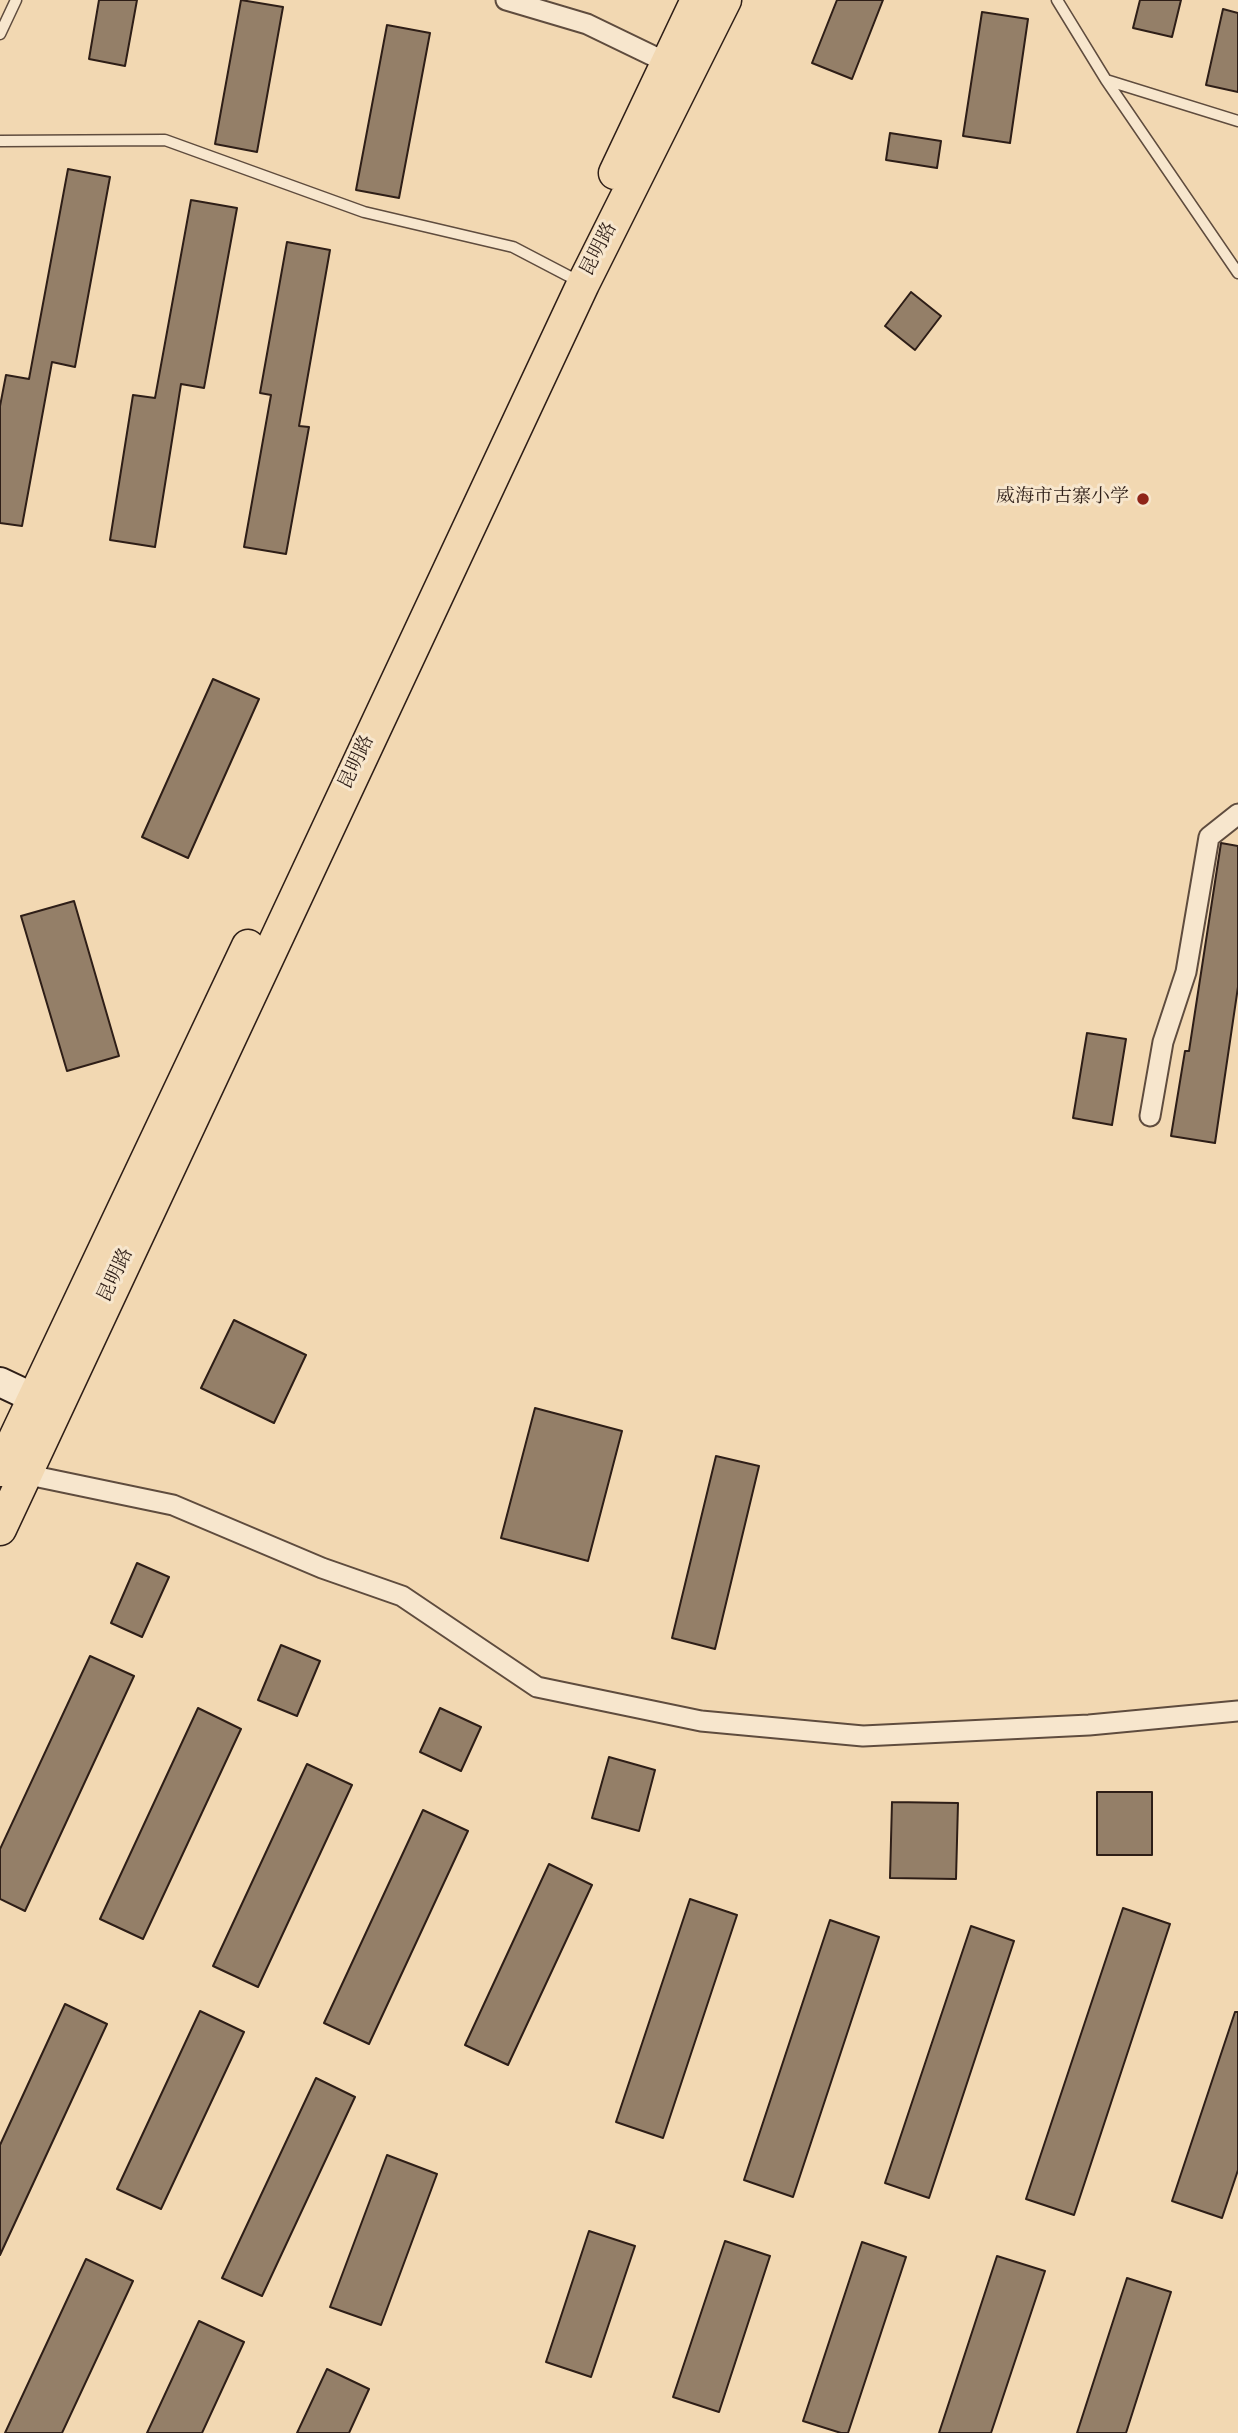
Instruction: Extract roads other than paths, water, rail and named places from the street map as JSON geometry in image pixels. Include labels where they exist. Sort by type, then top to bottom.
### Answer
[{"type":"main road","name":"昆明路","points":[[679,68],[698,0]]},
{"type":"main road","name":"昆明路","points":[[0,1529],[9,1468],[20,1431],[44,1403],[575,279],[679,68],[724,0]]},
{"type":"main road","points":[[0,1382],[44,1403]]},
{"type":"street","points":[[506,0],[587,24],[679,68]]},
{"type":"street","points":[[1150,1116],[1163,1042],[1186,972],[1209,837],[1238,814]]},
{"type":"street","points":[[9,1468],[173,1506],[322,1568],[402,1596],[537,1687],[701,1721],[863,1735],[1089,1725],[1238,1711]]},
{"type":"lane","points":[[0,34],[16,0]]},
{"type":"lane","points":[[1057,0],[1106,80],[1238,273]]},
{"type":"lane","points":[[1106,80],[1238,121]]},
{"type":"lane","points":[[0,141],[165,140],[364,212],[513,247],[575,279]]},
{"type":"place","name":"威海市古寨小学","points":[[1143,499]]}]
